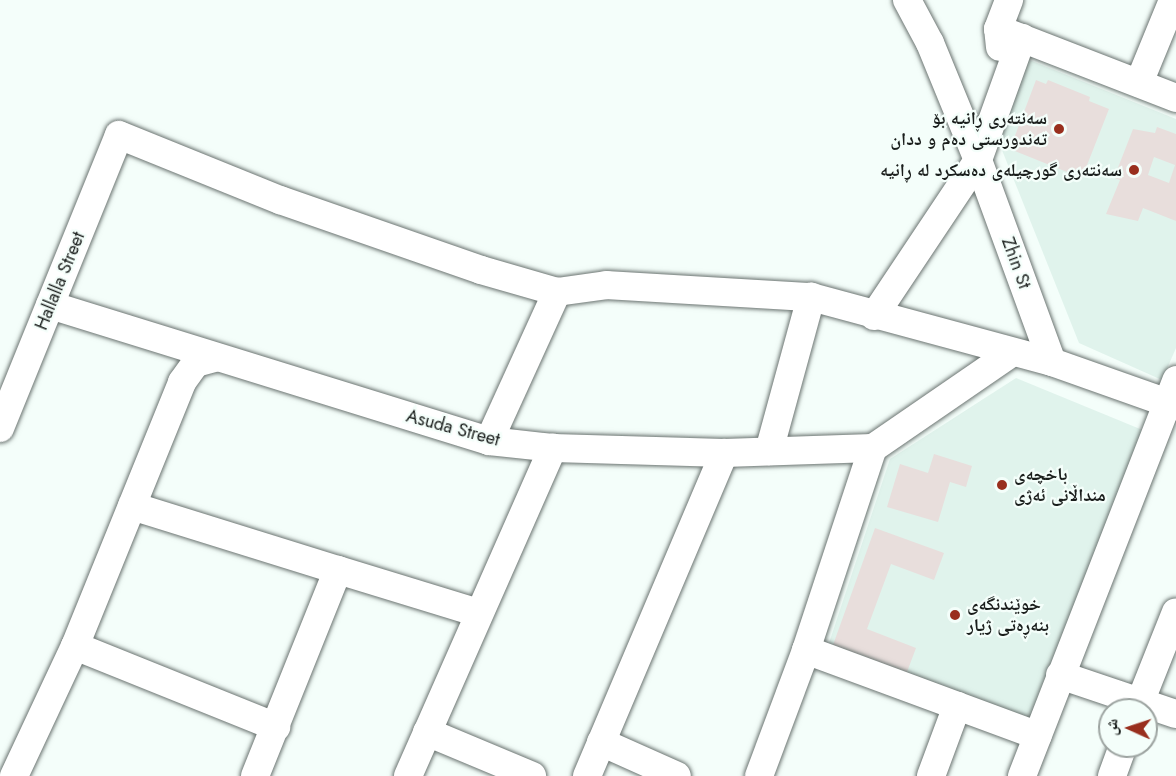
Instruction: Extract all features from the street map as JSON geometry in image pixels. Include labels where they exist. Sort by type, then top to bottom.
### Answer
[{"type":"street","name":"Zhin St","points":[[907,0],[930,43],[978,160],[1052,362]]},
{"type":"street","points":[[874,316],[978,160],[1005,85],[1010,33],[1009,0]]},
{"type":"street","points":[[1139,83],[1173,0]]},
{"type":"street","points":[[1010,33],[1176,98]]},
{"type":"street","name":"Hallalla Street","points":[[0,428],[119,135],[280,200],[481,270],[557,292]]},
{"type":"street","points":[[489,441],[557,292],[607,285],[811,297],[1173,396],[1060,675],[1022,776]]},
{"type":"street","points":[[769,451],[811,297]]},
{"type":"street","name":"Asuda Street","points":[[50,305],[489,441],[552,448],[724,453],[873,448]]},
{"type":"street","points":[[759,776],[806,650],[873,448],[1011,353]]},
{"type":"street","points":[[14,776],[75,646],[189,370],[205,359],[215,358]]},
{"type":"street","points":[[408,776],[552,448]]},
{"type":"street","points":[[587,776],[724,453]]},
{"type":"street","points":[[132,506],[479,613]]},
{"type":"street","points":[[255,776],[338,570]]},
{"type":"street","points":[[1142,698],[1176,612]]},
{"type":"street","points":[[75,646],[276,727]]},
{"type":"street","points":[[806,650],[1038,736]]},
{"type":"street","points":[[1060,675],[1121,698]]},
{"type":"street","points":[[931,776],[957,706]]},
{"type":"street","points":[[1158,710],[1176,714]]},
{"type":"street","points":[[427,732],[532,776]]},
{"type":"street","points":[[601,742],[677,776]]},
{"type":"street","points":[[1112,776],[1119,758]]},
{"type":"shaded area","points":[[1027,59],[1176,119],[1176,348],[1162,380],[1079,343],[996,135]]},
{"type":"shaded area","points":[[1016,378],[1145,431],[1030,722],[828,646],[890,459]]},
{"type":"building","name":"سەنتەری ڕانیە بۆ تەندورستی دەم و ددان","points":[[1036,80],[1046,84],[1048,80],[1090,97],[1089,101],[1109,109],[1082,178],[1010,149]]},
{"type":"building","name":"سەنتەری گورچیلەی دەسکرد لە ڕانیە","points":[[1157,127],[1176,134],[1176,221],[1143,208],[1138,221],[1106,214],[1120,180],[1114,178],[1133,129],[1155,133]],"holes":[[[1154,157],[1175,165],[1169,183],[1148,175]]]},
{"type":"building","points":[[934,454],[972,466],[966,487],[950,482],[938,522],[887,507],[900,464],[928,473]]},
{"type":"building","points":[[875,528],[944,553],[934,580],[891,564],[867,629],[916,648],[907,672],[833,645]]},
{"type":"place","name":"سەنتەری ڕانیە بۆ تەندورستی دەم و ددان","points":[[1059,129]]},
{"type":"place","name":"سەنتەری گورچیلەی دەسکرد لە ڕانیە","points":[[1134,170]]},
{"type":"place","name":"باخچەی منداڵانی ئەژی","points":[[1002,485]]},
{"type":"place","name":"خوێندنگەی بنەڕەتی ژیار","points":[[955,615]]}]
